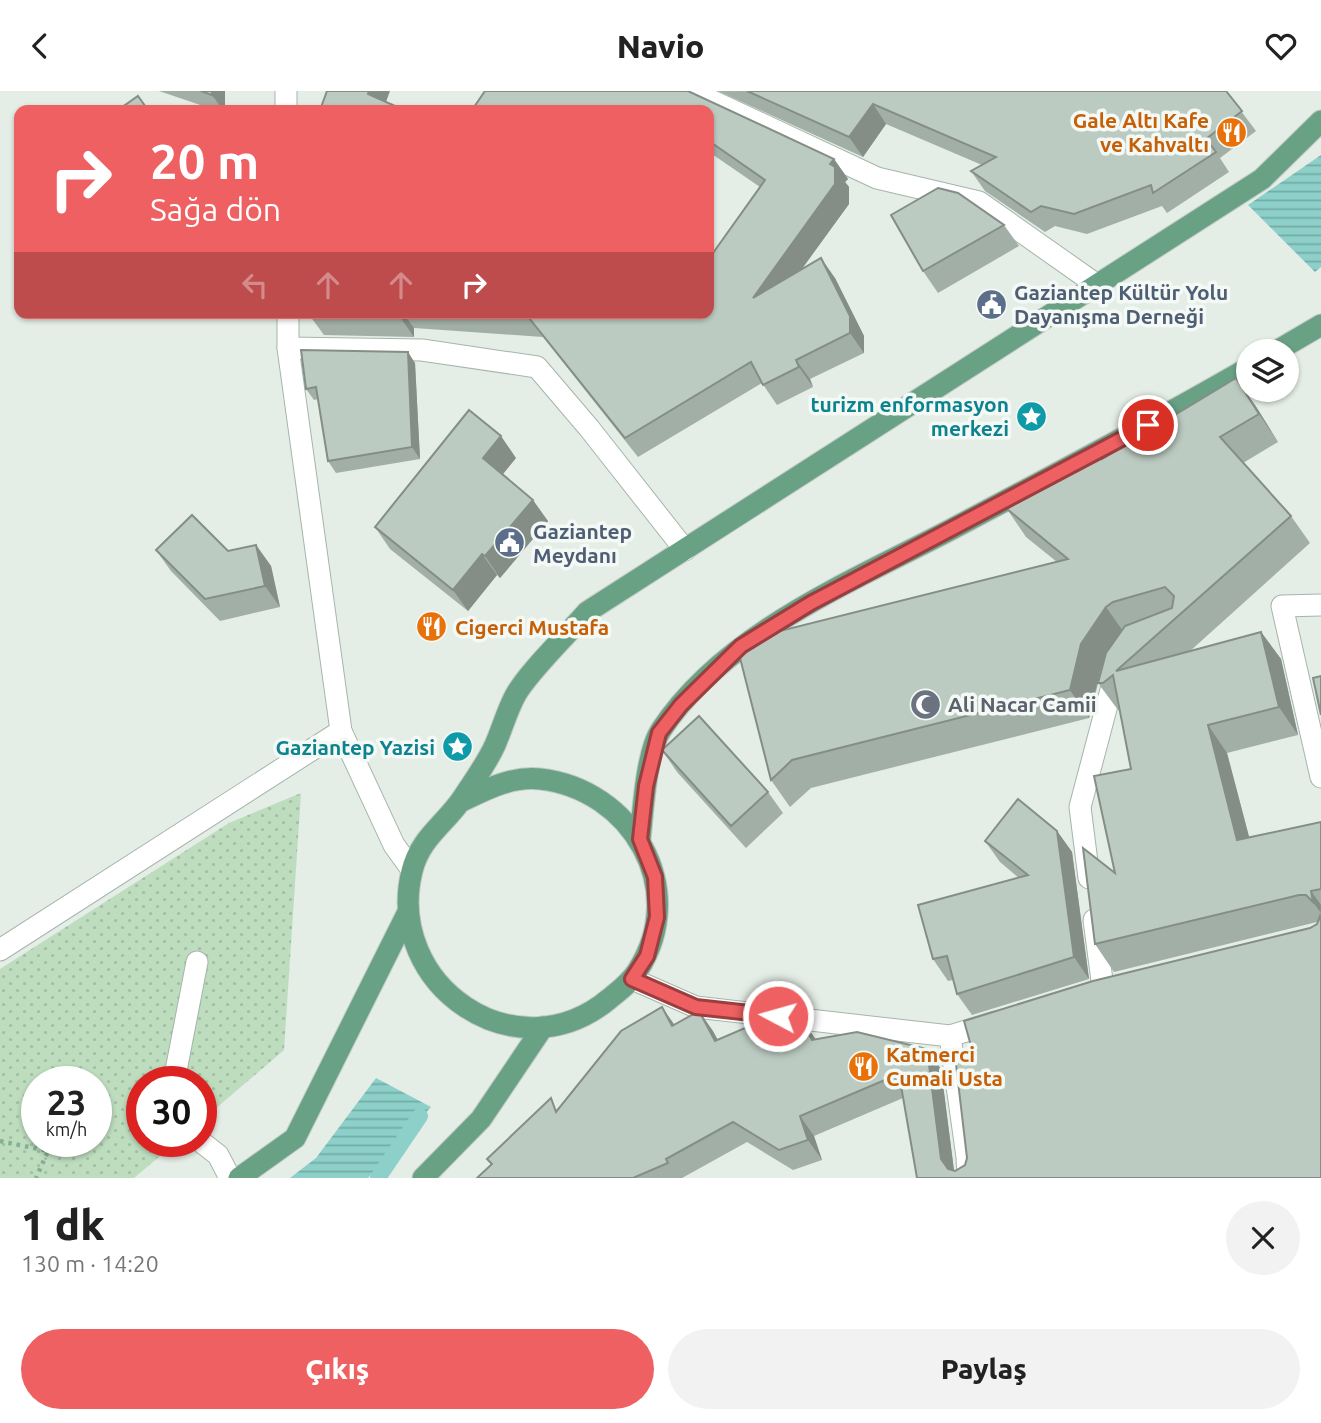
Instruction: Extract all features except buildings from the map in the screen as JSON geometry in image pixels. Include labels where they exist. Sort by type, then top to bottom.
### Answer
[{"type":"main road","points":[[460,802],[496,784],[537,779],[578,786],[613,808],[640,839],[655,877],[657,917],[647,956],[632,979],[591,1014],[552,1027],[543,1027],[510,1026],[471,1013],[439,986],[417,952],[408,912],[412,870],[430,832],[460,802],[494,748],[516,694],[587,612],[1262,179],[1321,121]]},
{"type":"main road","points":[[1297,339],[1321,325]]},
{"type":"main road","points":[[640,839],[646,786],[659,733],[681,705],[741,646],[811,603],[1172,413],[1236,375]]},
{"type":"main road","points":[[239,1178],[295,1138],[408,912]]},
{"type":"main road","points":[[423,1178],[481,1119],[543,1027]]},
{"type":"street","points":[[691,91],[877,178],[979,202],[1097,285]]},
{"type":"street","points":[[288,319],[288,348],[341,731],[394,845],[412,870]]},
{"type":"street","points":[[288,348],[422,350],[537,367],[685,550]]},
{"type":"street","points":[[1321,604],[1282,606],[1321,777]]},
{"type":"street","points":[[1103,988],[1080,807],[1113,675],[1128,653]]},
{"type":"street","points":[[0,950],[341,731]]},
{"type":"street","points":[[177,1066],[197,962]]},
{"type":"street","points":[[632,979],[696,1007],[950,1036],[1013,1016]]},
{"type":"street","points":[[1077,996],[1129,981]]},
{"type":"street","points":[[950,1036],[968,1178]]},
{"type":"street","points":[[217,1154],[230,1178]]},
{"type":"path","points":[[0,1141],[48,1151],[36,1178]]},
{"type":"green space","points":[[301,793],[284,1050],[217,1107],[217,1066],[126,1066],[126,1157],[159,1157],[134,1178],[0,1178],[0,969],[229,823]]},
{"type":"water","points":[[1321,155],[1321,267],[1315,272],[1248,205]]},
{"type":"water","points":[[376,1078],[431,1107],[368,1178],[290,1178],[316,1158]]},
{"type":"waterway","points":[[378,1178],[420,1116]]},
{"type":"place","name":"Gale Altı Kafe ve Kahvaltı","points":[[1232,132]]},
{"type":"place","name":"Gaziantep Kültür Yolu Dayanışma Derneği","points":[[991,304]]},
{"type":"place","name":"turizm enformasyon merkezi","points":[[1032,416]]},
{"type":"place","name":"Gaziantep Meydanı","points":[[510,543]]},
{"type":"place","name":"Cigerci Mustafa","points":[[432,627]]},
{"type":"place","name":"Ali Nacar Camii","points":[[925,704]]},
{"type":"place","name":"Gaziantep Yazisi","points":[[458,747]]},
{"type":"place","name":"Katmerci Cumali Usta","points":[[863,1066]]},
{"type":"route","points":[[778,1016],[696,1007],[632,979],[647,956],[657,917],[655,877],[640,839],[646,786],[659,733],[681,705],[741,646],[811,603],[1148,425]]}]
